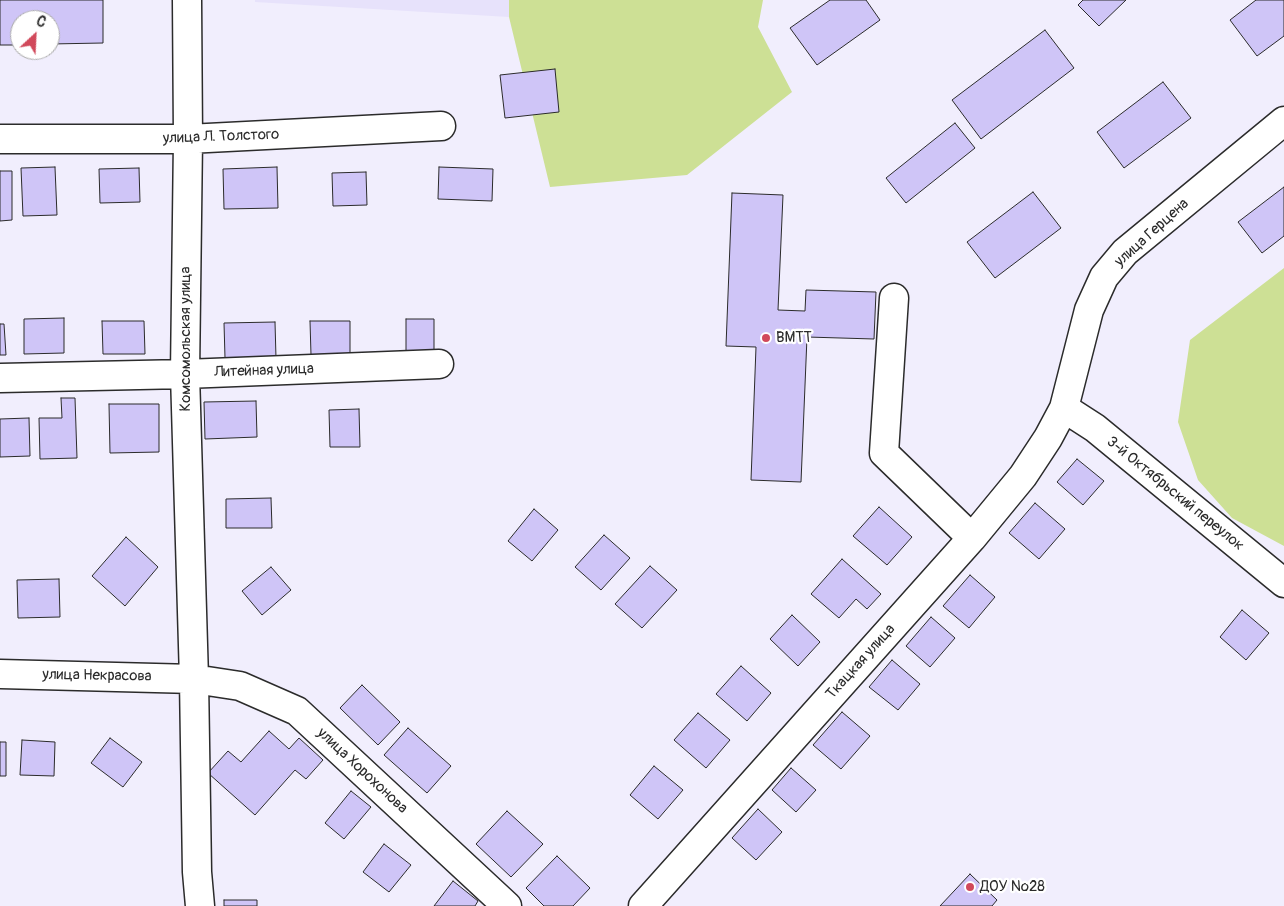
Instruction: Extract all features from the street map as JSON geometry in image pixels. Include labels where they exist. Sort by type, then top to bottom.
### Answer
[{"type":"street","name":"Комсомольская улица","points":[[186,0],[188,139],[185,374],[194,679],[197,872],[200,906]]},
{"type":"street","name":"улица Герцена","points":[[1064,408],[1089,310],[1104,277],[1125,252],[1284,121]]},
{"type":"street","name":"улица Л. Толстого","points":[[0,139],[188,139],[441,126]]},
{"type":"street","points":[[894,298],[884,454],[972,538]]},
{"type":"street","name":"Литейная улица","points":[[0,378],[185,374],[439,364]]},
{"type":"street","name":"Ткацкая улица","points":[[643,906],[972,538],[1023,476],[1048,438],[1064,408]]},
{"type":"street","name":"3-й Октябрьский переулок","points":[[1064,408],[1095,428],[1284,583]]},
{"type":"street","name":"улица Некрасова","points":[[0,674],[194,679]]},
{"type":"street","name":"улица Хорохонова","points":[[194,679],[240,686],[297,711],[507,906]]},
{"type":"shaded area","points":[[255,0],[509,0],[509,17],[255,2]]},
{"type":"green space","points":[[509,0],[763,0],[758,27],[792,92],[687,175],[550,187],[509,17]]},
{"type":"green space","points":[[1284,268],[1284,546],[1232,518],[1198,480],[1178,422],[1190,340]]},
{"type":"building","points":[[0,0],[103,0],[103,43],[60,44],[60,10],[10,10],[10,45],[0,45]]},
{"type":"building","points":[[830,0],[866,0],[880,20],[817,65],[790,28]]},
{"type":"building","points":[[1083,0],[1126,0],[1099,26],[1078,5]]},
{"type":"building","points":[[1256,0],[1284,0],[1284,36],[1257,56],[1230,20]]},
{"type":"building","points":[[1045,30],[1074,68],[981,139],[952,100]]},
{"type":"building","points":[[555,69],[559,112],[505,118],[500,75]]},
{"type":"building","points":[[1163,82],[1191,118],[1124,168],[1097,132]]},
{"type":"building","points":[[955,123],[975,148],[906,203],[886,178]]},
{"type":"building","points":[[55,167],[57,215],[23,216],[21,168]]},
{"type":"building","points":[[277,167],[278,208],[224,209],[223,169]]},
{"type":"building","points":[[439,167],[493,169],[492,201],[438,199]]},
{"type":"building","points":[[139,168],[140,202],[100,203],[99,169]]},
{"type":"building","points":[[0,171],[12,171],[12,220],[0,221]]},
{"type":"building","points":[[366,172],[367,205],[333,206],[332,173]]},
{"type":"building","points":[[1284,187],[1284,236],[1262,253],[1238,222]]},
{"type":"building","points":[[1033,192],[1061,228],[995,278],[967,242]]},
{"type":"building","name":"ВМТТ","points":[[732,193],[783,195],[778,310],[805,311],[806,290],[876,292],[874,339],[807,337],[801,482],[751,480],[756,347],[726,346]]},
{"type":"building","points":[[64,318],[64,353],[24,354],[24,319]]},
{"type":"building","points":[[406,319],[434,319],[434,351],[406,351]]},
{"type":"building","points":[[102,321],[144,321],[145,354],[103,354]]},
{"type":"building","points":[[310,321],[350,321],[350,355],[311,355]]},
{"type":"building","points":[[275,322],[276,358],[225,358],[224,323]]},
{"type":"building","points":[[0,324],[4,324],[6,355],[0,355]]},
{"type":"building","points":[[61,398],[75,398],[77,458],[40,459],[39,418],[62,418]]},
{"type":"building","points":[[256,401],[257,437],[205,439],[204,402]]},
{"type":"building","points":[[109,404],[159,404],[159,452],[110,453]]},
{"type":"building","points":[[359,409],[360,447],[330,447],[329,410]]},
{"type":"building","points":[[29,418],[30,456],[0,457],[0,419]]},
{"type":"building","points":[[1077,459],[1104,481],[1083,505],[1057,482]]},
{"type":"building","points":[[271,498],[272,528],[226,528],[226,499]]},
{"type":"building","points":[[1035,503],[1065,529],[1039,559],[1009,533]]},
{"type":"building","points":[[879,507],[912,537],[887,565],[853,536]]},
{"type":"building","points":[[534,509],[558,530],[532,561],[508,541]]},
{"type":"building","points":[[604,535],[630,558],[601,590],[575,567]]},
{"type":"building","points":[[126,537],[158,567],[125,606],[92,576]]},
{"type":"building","points":[[842,559],[881,594],[867,609],[856,599],[839,618],[811,594]]},
{"type":"building","points":[[650,566],[677,590],[642,628],[615,604]]},
{"type":"building","points":[[271,567],[291,590],[262,615],[242,591]]},
{"type":"building","points":[[970,575],[995,597],[969,628],[943,606]]},
{"type":"building","points":[[59,579],[60,617],[18,618],[17,580]]},
{"type":"building","points":[[1242,610],[1269,633],[1246,660],[1220,637]]},
{"type":"building","points":[[792,615],[820,642],[798,666],[770,639]]},
{"type":"building","points":[[931,617],[955,638],[930,667],[906,646]]},
{"type":"building","points":[[892,660],[920,684],[898,710],[869,687]]},
{"type":"building","points":[[741,666],[771,693],[747,721],[716,694]]},
{"type":"building","points":[[362,685],[400,722],[378,745],[340,708]]},
{"type":"building","points":[[842,712],[870,736],[841,769],[813,745]]},
{"type":"building","points":[[698,713],[730,740],[706,768],[674,740]]},
{"type":"building","points":[[408,728],[451,766],[427,793],[384,755]]},
{"type":"building","points":[[269,731],[289,749],[299,738],[323,760],[306,779],[295,770],[255,815],[208,773],[228,751],[241,762]]},
{"type":"building","points":[[110,738],[142,762],[123,787],[91,763]]},
{"type":"building","points":[[22,740],[55,742],[54,776],[20,775]]},
{"type":"building","points":[[0,742],[6,742],[6,776],[0,776]]},
{"type":"building","points":[[654,766],[683,790],[658,819],[630,795]]},
{"type":"building","points":[[791,768],[816,790],[796,812],[772,790]]},
{"type":"building","points":[[351,791],[371,807],[344,839],[325,823]]},
{"type":"building","points":[[758,809],[782,832],[756,860],[732,838]]},
{"type":"building","points":[[507,811],[543,844],[511,877],[476,844]]},
{"type":"building","points":[[384,844],[411,865],[389,892],[363,872]]},
{"type":"building","points":[[557,856],[590,888],[573,906],[544,906],[526,888]]},
{"type":"building","name":"ДОУ №28","points":[[970,874],[997,900],[992,906],[940,906]]},
{"type":"building","points":[[453,881],[478,901],[475,906],[434,906]]},
{"type":"building","points":[[224,900],[257,900],[257,906],[224,906]]},
{"type":"place","name":"ВМТТ","points":[[766,338]]},
{"type":"place","name":"ДОУ №28","points":[[970,887]]}]
